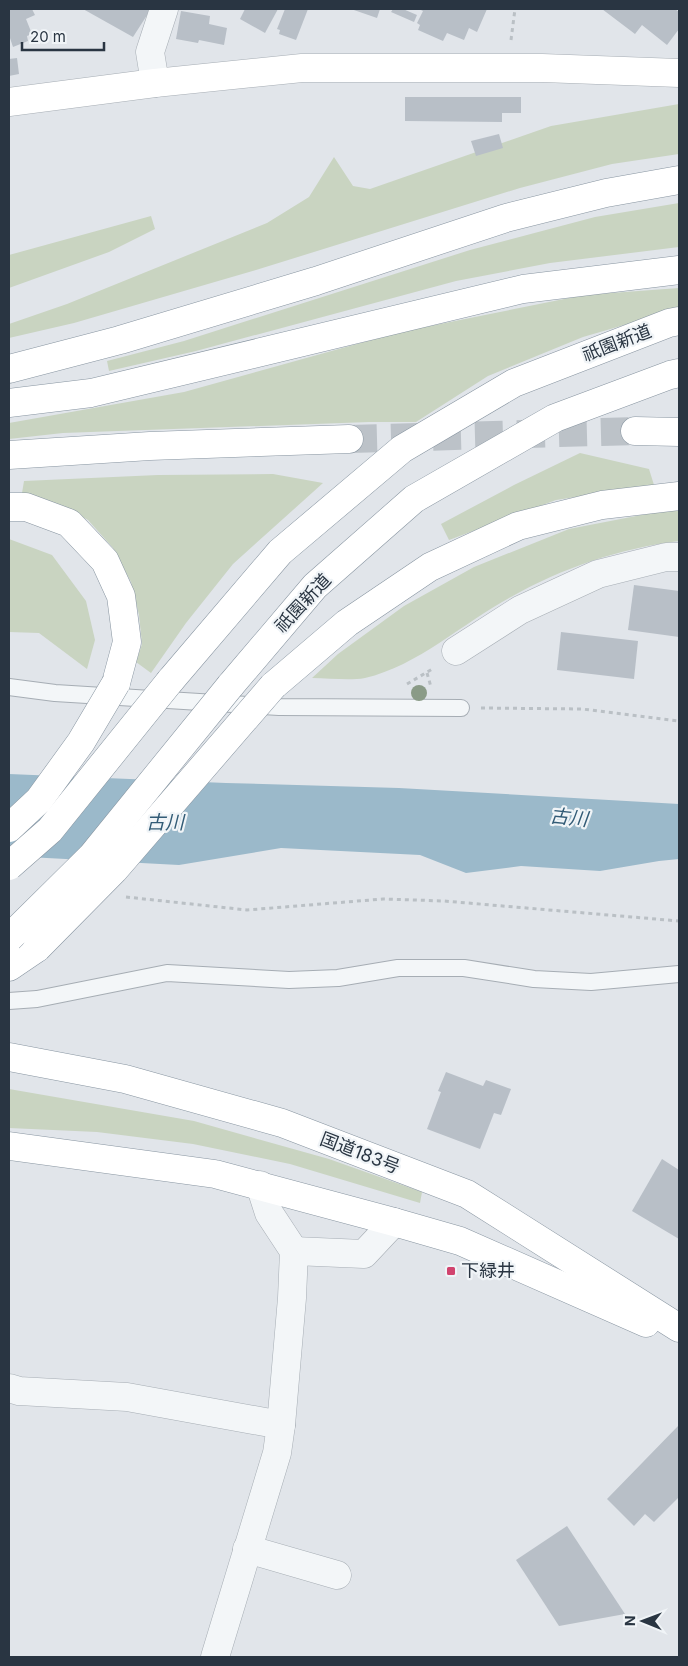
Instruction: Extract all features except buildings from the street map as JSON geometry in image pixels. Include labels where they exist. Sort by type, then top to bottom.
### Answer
[{"type":"main road","points":[[9,102],[155,83],[302,68],[542,68],[679,74]]},
{"type":"main road","points":[[9,369],[120,340],[316,281],[506,218],[606,193],[679,180]]},
{"type":"main road","points":[[9,403],[91,393],[523,289],[679,270]]},
{"type":"main road","name":"祇園新道","points":[[9,866],[50,830],[170,681],[280,552],[402,449],[514,383],[669,323],[679,321]]},
{"type":"main road","name":"祇園新道","points":[[9,938],[92,856],[230,686],[315,586],[414,499],[555,418],[670,374],[679,373]]},
{"type":"main road","points":[[635,431],[679,432]]},
{"type":"main road","points":[[9,455],[150,446],[349,439]]},
{"type":"main road","points":[[9,967],[38,948],[114,870],[273,686],[347,623],[430,567],[518,526],[602,505],[679,496]]},
{"type":"main road","points":[[9,507],[26,507],[69,523],[105,561],[121,596],[127,642],[116,683],[82,742],[39,800],[9,828]]},
{"type":"main road","name":"国道183号","points":[[9,1057],[125,1079],[282,1123],[467,1194],[679,1328]]},
{"type":"main road","points":[[9,1146],[215,1174],[394,1222],[460,1242],[679,1337]]},
{"type":"street","points":[[155,83],[150,52],[164,9]]},
{"type":"street","points":[[456,651],[520,610],[598,574],[666,557],[679,557]]},
{"type":"street","points":[[215,1657],[277,1453],[281,1425],[294,1251],[269,1213],[260,1186]]},
{"type":"street","points":[[294,1251],[364,1254],[394,1222]]},
{"type":"street","points":[[9,1388],[19,1391],[127,1397],[281,1425]]},
{"type":"street","points":[[248,1549],[337,1575]]},
{"type":"lane","points":[[9,688],[55,693],[279,707],[461,708]]},
{"type":"lane","points":[[9,1001],[38,999],[168,974],[289,980],[338,978],[398,968],[464,968],[534,979],[591,982],[679,974]]},
{"type":"path","points":[[510,42],[515,9]]},
{"type":"path","points":[[402,687],[427,673],[456,651]]},
{"type":"path","points":[[461,708],[582,709],[679,720]]},
{"type":"path","points":[[120,897],[247,910],[383,899],[444,901],[679,921]]},
{"type":"green space","points":[[679,104],[679,154],[612,164],[520,188],[256,270],[74,323],[9,338],[9,324],[67,304],[267,223],[309,197],[334,157],[353,186],[370,189],[551,126]]},
{"type":"green space","points":[[679,203],[679,247],[550,263],[456,281],[196,351],[109,371],[107,361],[184,341],[470,250],[595,217]]},
{"type":"green space","points":[[151,216],[155,229],[109,252],[9,288],[9,255]]},
{"type":"green space","points":[[679,288],[679,309],[583,337],[488,376],[416,422],[63,433],[9,439],[9,423],[184,392],[400,332],[584,295]]},
{"type":"green space","points":[[580,453],[649,469],[654,485],[556,500],[449,540],[441,524],[514,485]]},
{"type":"green space","points":[[273,474],[323,483],[233,564],[186,623],[151,673],[136,662],[142,644],[139,615],[131,582],[113,548],[88,520],[58,504],[22,493],[24,481],[158,475]]},
{"type":"green space","points":[[662,511],[679,511],[679,541],[614,554],[571,568],[493,607],[422,654],[385,672],[359,679],[312,678],[338,654],[404,606],[474,567],[569,529]]},
{"type":"green space","points":[[9,539],[52,555],[86,601],[95,640],[87,669],[39,633],[9,632]]},
{"type":"green space","points":[[9,1089],[194,1121],[329,1159],[422,1192],[420,1203],[290,1164],[193,1144],[97,1132],[9,1128]]},
{"type":"water","name":"古川","points":[[9,774],[399,788],[679,804],[679,859],[600,871],[521,866],[466,873],[420,855],[281,848],[179,865],[9,856]]},
{"type":"tunnel","points":[[349,439],[635,431]]},
{"type":"place","name":"下緑井","points":[[451,1271]]}]
